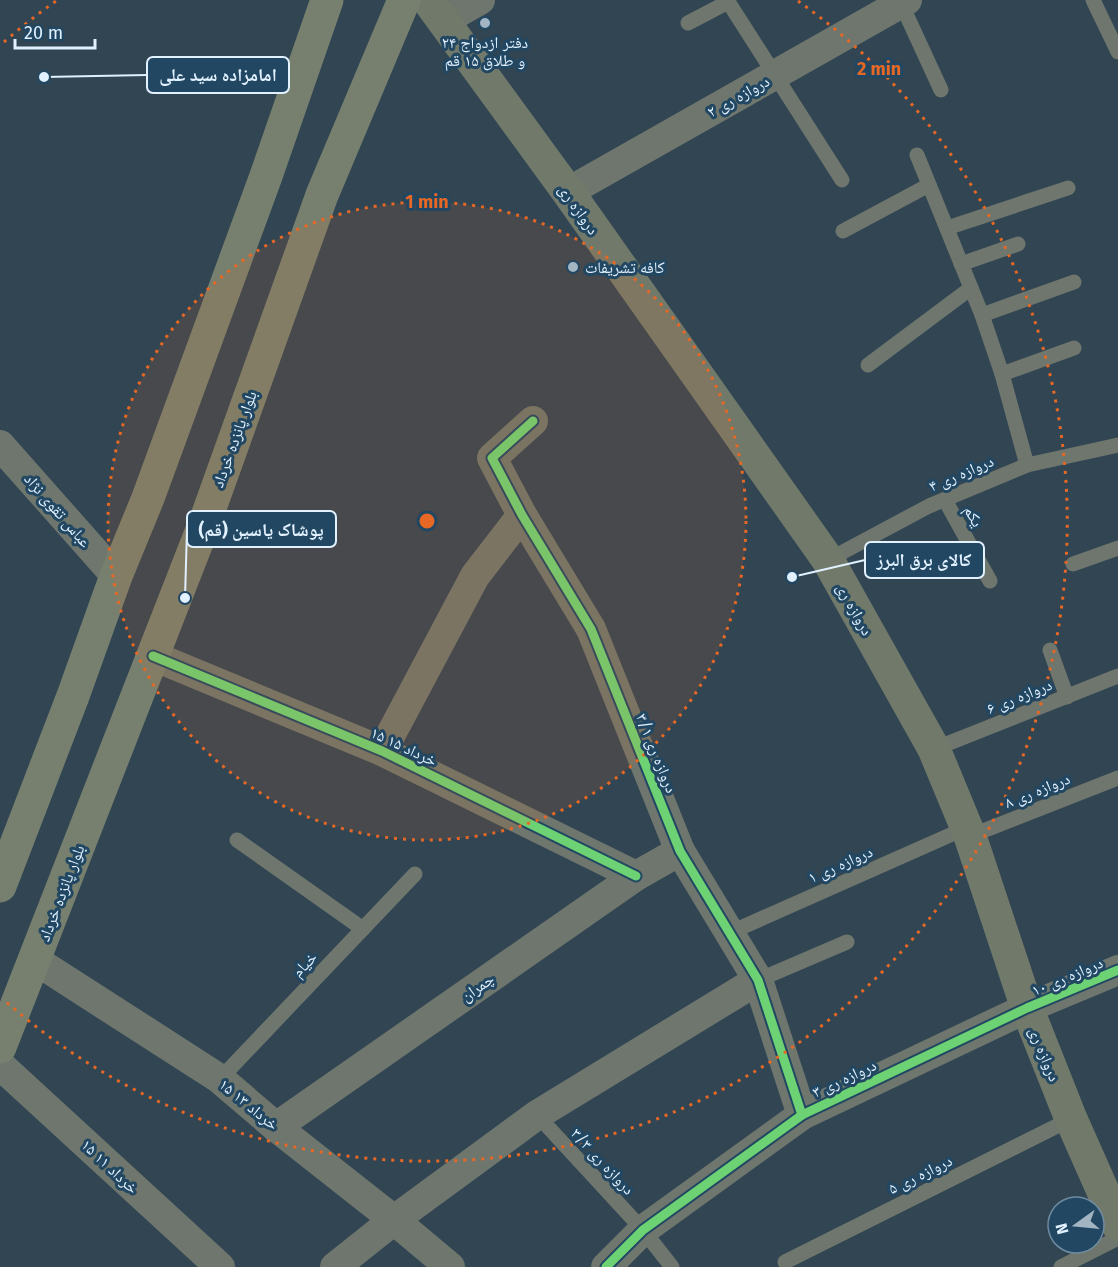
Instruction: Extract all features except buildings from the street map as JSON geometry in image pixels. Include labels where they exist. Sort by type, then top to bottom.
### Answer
[{"type":"main road","points":[[0,886],[168,443],[266,176],[327,0]]},
{"type":"main road","name":"بلوار پانزده خرداد","points":[[0,1047],[205,522],[322,195],[404,0]]},
{"type":"main road","name":"دروازه ری","points":[[435,10],[568,192],[828,560],[933,749],[968,832],[1027,1008],[1071,1119],[1118,1226]]},
{"type":"street","points":[[435,10],[480,0]]},
{"type":"street","name":"دروازه ری ۲","points":[[568,192],[904,2]]},
{"type":"street","name":"دروازه ری ۳/۱","points":[[533,421],[492,458],[522,515],[591,629],[681,851],[758,980],[802,1115]]},
{"type":"street","name":"عباس تقوی نژاد","points":[[0,445],[116,576]]},
{"type":"street","points":[[382,751],[475,576],[522,515]]},
{"type":"street","name":"۱۵ خرداد ۱۵","points":[[153,656],[382,751],[636,876]]},
{"type":"street","name":"چمران","points":[[276,1126],[636,876],[681,851]]},
{"type":"street","name":"۱۵ خرداد ۱۳","points":[[35,960],[220,1079],[450,1267]]},
{"type":"street","name":"دروازه ری ۱۰","points":[[1027,1008],[1118,970]]},
{"type":"street","points":[[335,1267],[394,1220],[537,1115],[758,980]]},
{"type":"street","name":"دروازه ری ۳","points":[[606,1267],[643,1230],[802,1115],[1027,1008]]},
{"type":"street","name":"۱۵ خرداد ۱۱","points":[[0,1065],[220,1267]]},
{"type":"lane","points":[[1093,0],[1117,47]]},
{"type":"lane","points":[[688,23],[727,1],[842,180]]},
{"type":"lane","points":[[904,2],[941,90]]},
{"type":"lane","points":[[917,155],[982,315],[1002,374],[1027,465]]},
{"type":"lane","points":[[843,231],[929,185]]},
{"type":"lane","points":[[946,228],[1068,188]]},
{"type":"lane","points":[[961,264],[1018,244]]},
{"type":"lane","points":[[982,315],[1074,282]]},
{"type":"lane","points":[[868,365],[971,288]]},
{"type":"lane","points":[[1002,374],[1074,348]]},
{"type":"lane","name":"دروازه ری ۴","points":[[828,560],[945,500],[1027,465],[1118,445]]},
{"type":"lane","name":"یکم","points":[[945,500],[990,581]]},
{"type":"lane","points":[[1073,564],[1118,548]]},
{"type":"lane","points":[[1050,650],[1067,697]]},
{"type":"lane","name":"دروازه ری ۶","points":[[933,749],[1118,676]]},
{"type":"lane","name":"دروازه ری ۸","points":[[968,832],[1118,778]]},
{"type":"lane","name":"دروازه ری ۱","points":[[729,933],[968,832]]},
{"type":"lane","points":[[237,840],[363,929]]},
{"type":"lane","name":"خیام","points":[[220,1079],[415,874]]},
{"type":"lane","points":[[758,980],[847,942]]},
{"type":"lane","name":"دروازه ری ۳/۳","points":[[537,1115],[643,1230],[672,1267]]},
{"type":"lane","name":"دروازه ری ۵","points":[[785,1262],[1071,1119]]},
{"type":"lane","points":[[1061,1267],[1118,1238]]},
{"type":"cycle path","points":[[533,421],[492,458],[522,515],[591,629],[680,851],[758,980],[802,1115]]},
{"type":"cycle path","points":[[153,656],[382,751],[636,876]]},
{"type":"cycle path","points":[[606,1267],[643,1230],[802,1115],[1027,1008],[1118,970]]},
{"type":"place","name":"دفتر ازدواج ۲۴ و طلاق ۱۵ قم","points":[[485,23]]},
{"type":"place","name":"امامزاده سید علی","points":[[44,77]]},
{"type":"place","name":"کافه تشریفات","points":[[573,267]]},
{"type":"place","name":"کالای برق البرز","points":[[792,577]]},
{"type":"place","name":"پوشاک یاسین (قم)","points":[[185,598]]}]
